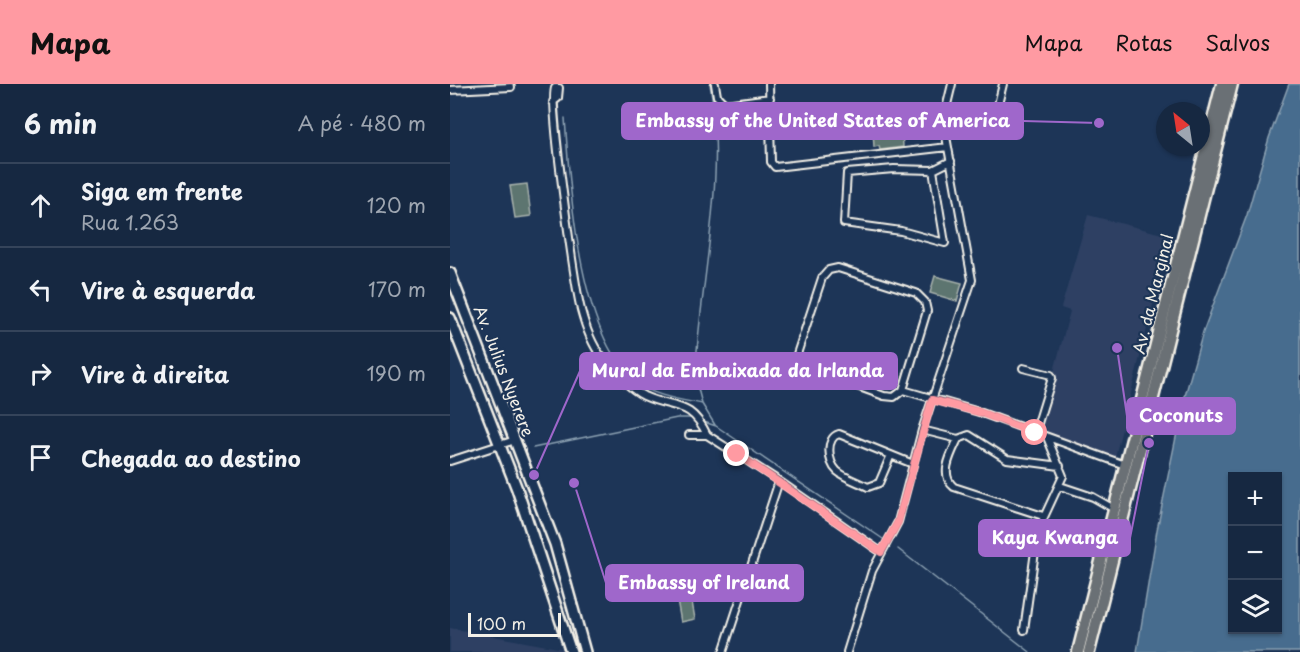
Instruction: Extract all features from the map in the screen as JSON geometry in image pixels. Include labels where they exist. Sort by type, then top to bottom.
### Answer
[{"type":"main road","name":"Av. da Marginal","points":[[1089,652],[1135,444],[1222,84]]},
{"type":"main road","name":"Av. da Marginal","points":[[1078,652],[1125,465],[1135,444],[1232,84]]},
{"type":"main road","name":"Av. Julius Nyerere","points":[[450,273],[563,567],[585,652]]},
{"type":"main road","name":"Av. Julius Nyerere","points":[[450,318],[517,489],[571,652]]},
{"type":"street","points":[[715,84],[717,96],[725,104],[770,98]]},
{"type":"street","points":[[769,84],[771,162],[775,167],[948,147]]},
{"type":"street","points":[[847,652],[869,581],[881,552],[898,522],[922,430],[972,280],[944,117],[952,84]]},
{"type":"street","points":[[944,117],[989,129],[993,124],[1003,84]]},
{"type":"street","points":[[450,90],[511,87]]},
{"type":"street","points":[[553,102],[577,283],[589,335],[600,354],[633,389],[645,396],[690,410],[707,435],[779,481],[881,552]]},
{"type":"street","points":[[933,170],[945,243],[901,231],[844,223],[847,174],[894,169],[933,170],[951,161]]},
{"type":"street","points":[[838,268],[916,293],[925,302],[927,312],[903,390],[894,397],[884,396],[805,367],[798,362],[797,354],[800,343],[822,278],[829,270],[838,268]]},
{"type":"street","points":[[1023,368],[1051,375],[1052,378],[1035,433]]},
{"type":"street","points":[[903,390],[979,412],[1125,465]]},
{"type":"street","points":[[922,430],[958,439],[969,435],[1007,459],[1060,466]]},
{"type":"street","points":[[891,455],[879,483],[868,487],[842,475],[834,468],[829,442],[839,434],[891,455],[913,464]]},
{"type":"street","points":[[689,435],[707,435]]},
{"type":"street","points":[[1024,630],[1035,544],[1043,516],[1060,486],[1062,476],[1047,437]]},
{"type":"street","points":[[958,439],[947,467],[950,484],[960,491],[1043,516]]},
{"type":"street","points":[[450,461],[514,440]]},
{"type":"street","points":[[723,652],[779,481]]},
{"type":"street","points":[[1060,486],[1093,497],[1114,510]]},
{"type":"street","points":[[773,497],[779,490],[788,488]]},
{"type":"shaded area","points":[[1289,84],[1300,84],[1300,652],[1137,652],[1157,530],[1183,403],[1203,332],[1247,215],[1269,138]]},
{"type":"shaded area","points":[[1088,215],[1170,236],[1115,457],[1038,432],[1070,311],[1061,308]]},
{"type":"shaded area","points":[[450,628],[563,649],[563,652],[450,652]]},
{"type":"green space","points":[[902,128],[903,147],[880,150],[879,146],[874,147],[873,131]]},
{"type":"green space","points":[[527,184],[531,216],[515,218],[510,186]]},
{"type":"green space","points":[[935,276],[962,283],[957,301],[930,293]]},
{"type":"green space","points":[[690,591],[695,619],[681,622],[676,594]]},
{"type":"waterway","points":[[710,84],[716,156],[711,230],[695,377],[702,404],[715,425]]},
{"type":"waterway","points":[[565,118],[574,220],[590,297],[602,332],[617,361],[637,383],[660,394],[702,404]]},
{"type":"waterway","points":[[533,448],[677,418],[694,418]]},
{"type":"waterway","points":[[701,421],[716,426],[883,539]]},
{"type":"waterway","points":[[898,549],[1030,652]]},
{"type":"place","name":"Embassy of the United States of America","points":[[1099,123]]},
{"type":"place","name":"Coconuts","points":[[1117,348]]},
{"type":"place","name":"Kaya Kwanga","points":[[1149,443]]},
{"type":"place","name":"Mural da Embaixada da Irlanda","points":[[534,475]]},
{"type":"place","name":"Embassy of Ireland","points":[[574,483]]},
{"type":"route","points":[[737,454],[881,552],[895,531],[932,400],[979,412],[1035,433]]}]
